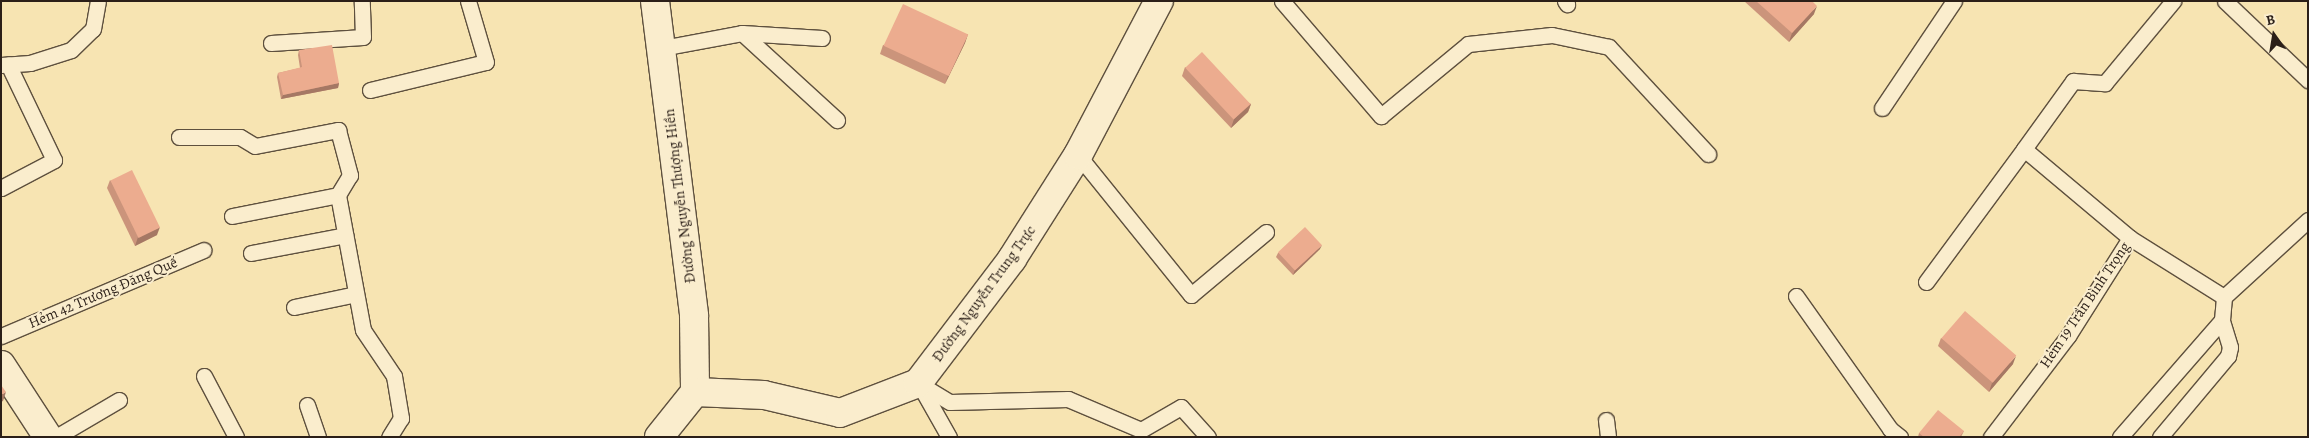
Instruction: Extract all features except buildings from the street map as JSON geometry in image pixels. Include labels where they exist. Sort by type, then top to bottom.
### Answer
[{"type":"street","name":"Đường Nguyễn Thượng Hiền","points":[[654,1],[662,48],[694,316],[695,392]]},
{"type":"street","name":"Đường Nguyễn Trung Trực","points":[[918,383],[1012,259],[1078,155],[1159,1]]},
{"type":"street","points":[[1,365],[48,437]]},
{"type":"street","points":[[659,437],[695,392],[764,395],[840,413],[918,383]]},
{"type":"lane","points":[[1,188],[54,160],[5,64],[30,63],[71,50],[94,29],[98,1]]},
{"type":"lane","points":[[271,43],[363,36],[362,1]]},
{"type":"lane","points":[[370,90],[486,62],[468,1]]},
{"type":"lane","points":[[1282,1],[1381,116],[1468,44],[1552,35],[1610,47],[1708,154]]},
{"type":"lane","points":[[1882,108],[1954,1]]},
{"type":"lane","points":[[1926,282],[2073,80],[2105,83],[2173,1]]},
{"type":"lane","points":[[2225,1],[2308,80]]},
{"type":"lane","points":[[662,48],[742,32],[822,38]]},
{"type":"lane","points":[[742,32],[837,120]]},
{"type":"lane","points":[[179,137],[240,137],[254,146],[338,130],[350,175],[338,195],[363,330],[394,376],[401,418],[389,437]]},
{"type":"lane","points":[[2024,148],[2130,238]]},
{"type":"lane","points":[[1078,155],[1191,295],[1266,232]]},
{"type":"lane","points":[[232,216],[338,195]]},
{"type":"lane","points":[[2160,437],[2228,356],[2230,348],[2222,320],[2224,297],[2308,220]]},
{"type":"lane","points":[[251,253],[345,236]]},
{"type":"lane","name":"Hẻm 19 Trần Bình Trọng","points":[[1991,437],[2068,336],[2130,238],[2224,297]]},
{"type":"lane","name":"Hẻm 42 Trương Đăng Quế","points":[[1,336],[204,250]]},
{"type":"lane","points":[[294,307],[356,294]]},
{"type":"lane","points":[[1796,296],[1890,429],[1900,437]]},
{"type":"lane","points":[[2120,437],[2222,320]]},
{"type":"lane","points":[[204,376],[236,437]]},
{"type":"lane","points":[[918,383],[949,437]]},
{"type":"lane","points":[[918,383],[950,402],[1068,399],[1141,430],[1181,407],[1208,437]]},
{"type":"lane","points":[[56,437],[119,400]]},
{"type":"lane","points":[[307,405],[318,437]]},
{"type":"lane","points":[[1606,420],[1608,437]]}]
